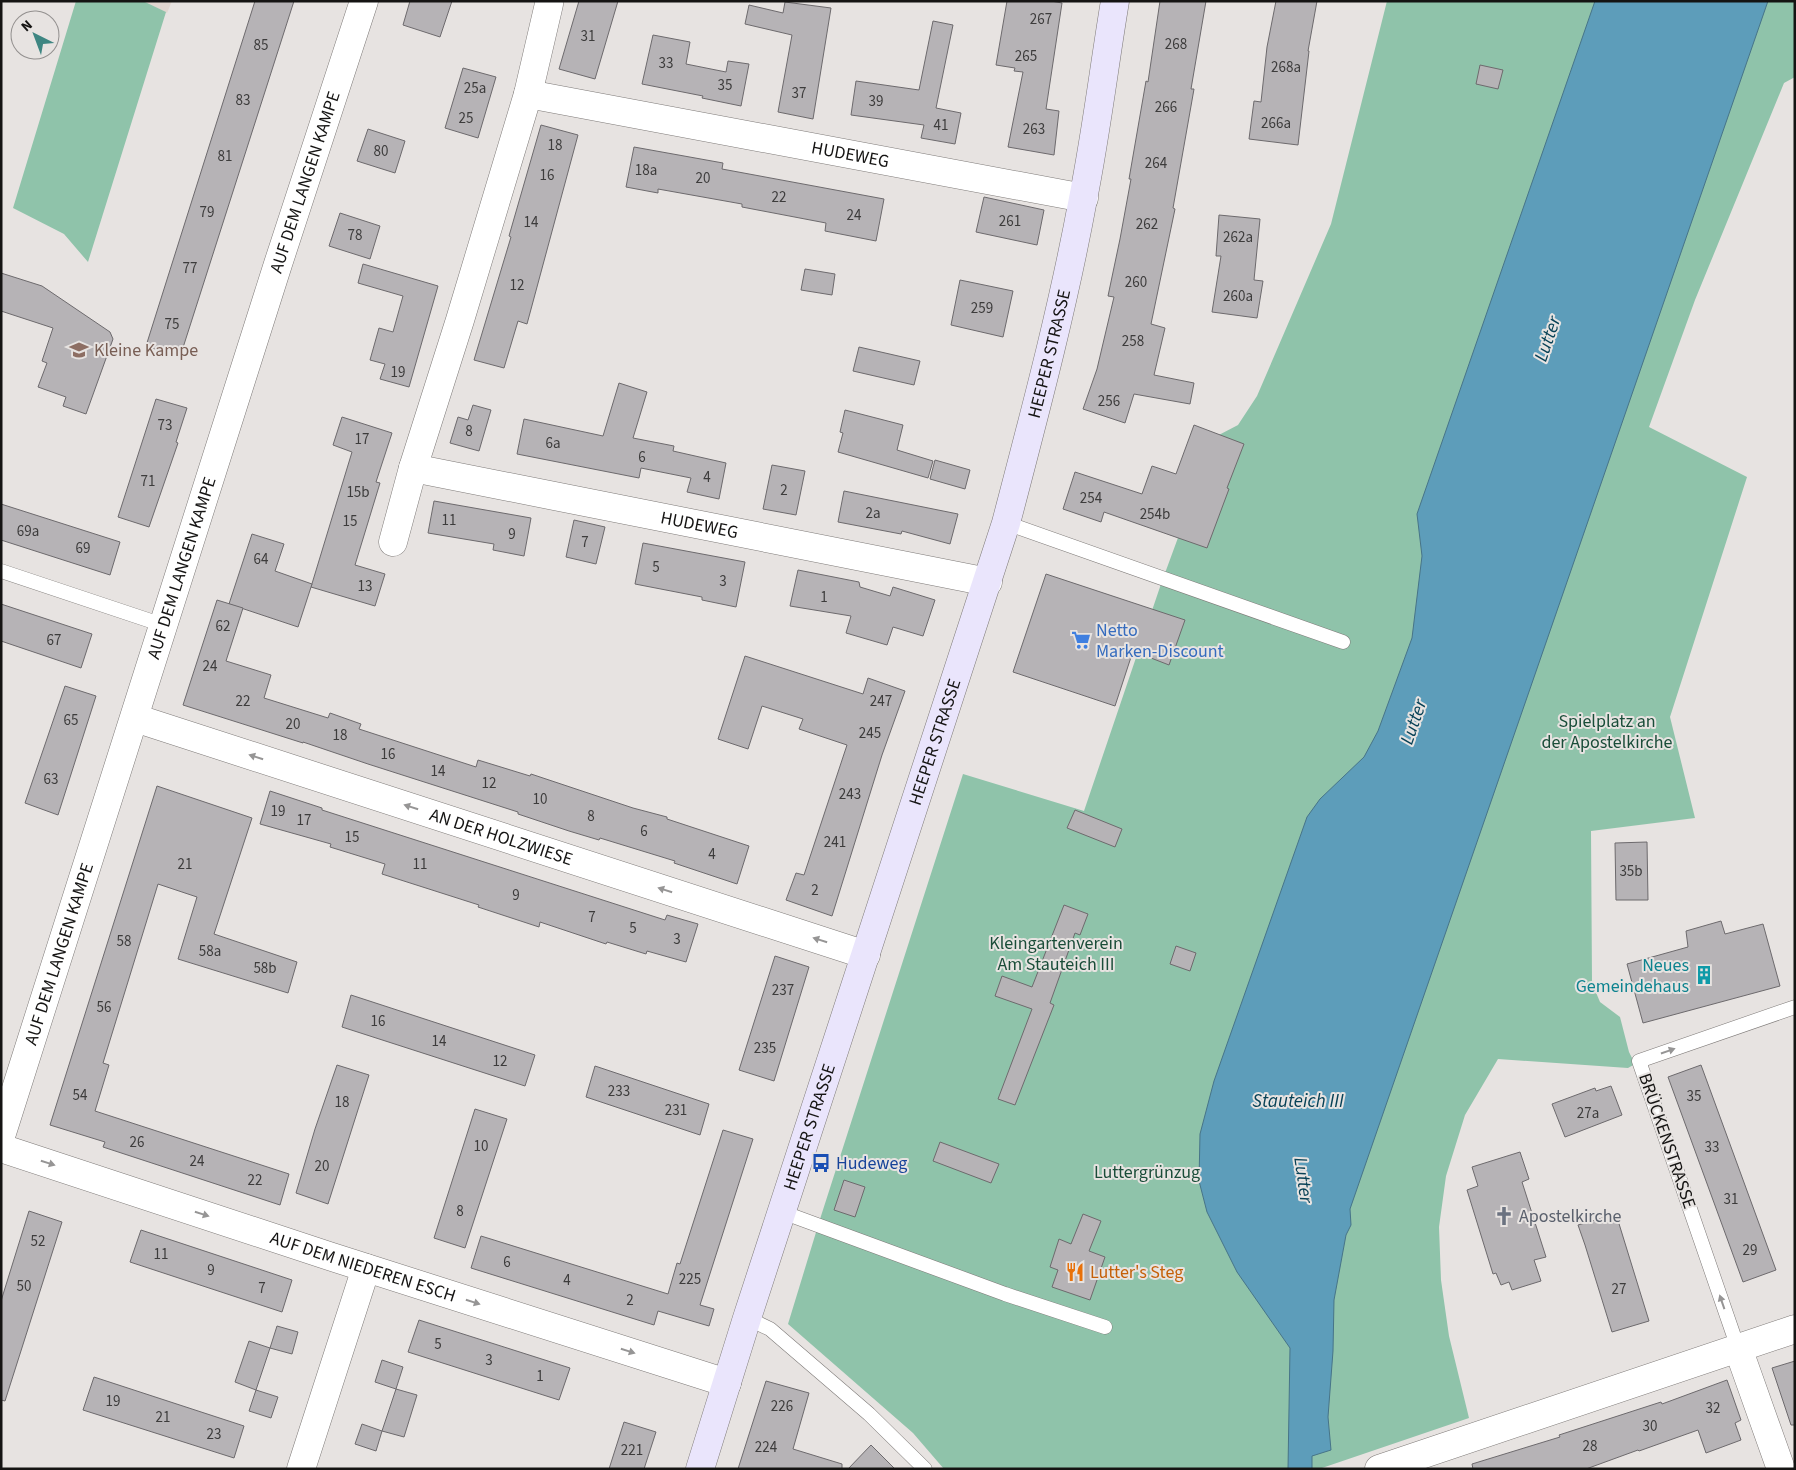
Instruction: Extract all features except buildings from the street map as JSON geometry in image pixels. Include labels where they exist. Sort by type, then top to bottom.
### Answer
[{"type":"main road","name":"HEEPER STRASSE","points":[[700,1469],[747,1318],[1006,523],[1049,357],[1084,198],[1115,1]]},
{"type":"street","name":"AUF DEM LANGEN KAMPE","points":[[1,1136],[364,1]]},
{"type":"street","points":[[393,542],[413,468],[528,94],[549,4]]},
{"type":"street","name":"HUDEWEG","points":[[528,94],[1084,198]]},
{"type":"street","name":"HUDEWEG","points":[[413,468],[988,582]]},
{"type":"street","name":"AN DER HOLZWIESE","points":[[135,718],[866,955]]},
{"type":"street","name":"AUF DEM NIEDEREN ESCH","points":[[1,1148],[366,1268],[727,1383]]},
{"type":"street","points":[[301,1469],[366,1268]]},
{"type":"street","points":[[1396,1466],[1795,1329]]},
{"type":"street","points":[[1738,1348],[1781,1469]]},
{"type":"lane","points":[[1006,523],[1343,642]]},
{"type":"lane","points":[[1,571],[163,625]]},
{"type":"lane","name":"BRÜCKENSTRASSE","points":[[1738,1348],[1639,1061],[1795,1007]]},
{"type":"lane","points":[[782,1212],[1005,1294],[1105,1327]]},
{"type":"lane","points":[[747,1318],[770,1329],[868,1414],[925,1469]]},
{"type":"shaded area","points":[[143,1],[172,1],[167,13]]},
{"type":"green space","points":[[76,1],[143,1],[166,12],[88,262],[64,234],[13,208],[58,60],[60,60],[60,54]]},
{"type":"green space","name":"Luttergrünzug","points":[[1387,1],[1795,1],[1795,77],[1784,83],[1695,300],[1649,427],[1747,477],[1670,717],[1695,818],[1591,831],[1592,983],[1600,1002],[1620,1017],[1629,1052],[1635,1064],[1628,1068],[1498,1059],[1465,1115],[1446,1176],[1439,1227],[1441,1280],[1449,1336],[1469,1418],[1319,1469],[944,1469],[913,1433],[788,1324],[963,774],[1084,811],[1161,584],[1215,437],[1238,425],[1257,396],[1331,224]]},
{"type":"water","name":"Stauteich III","points":[[1595,1],[1768,1],[1350,1209],[1351,1225],[1346,1235],[1334,1300],[1333,1351],[1328,1417],[1331,1450],[1312,1456],[1312,1469],[1288,1469],[1290,1348],[1237,1272],[1207,1212],[1199,1181],[1200,1134],[1214,1081],[1307,817],[1320,799],[1364,757],[1378,731],[1412,638],[1422,556],[1417,514]]},
{"type":"place","name":"Kleine Kampe","points":[[79,350]]},
{"type":"place","name":"Netto Marken-Discount","points":[[1081,640]]},
{"type":"place","name":"Neues Gemeindehaus","points":[[1704,975]]},
{"type":"place","name":"Hudeweg","points":[[821,1163]]},
{"type":"place","name":"Apostelkirche","points":[[1504,1216]]},
{"type":"place","name":"Lutter's Steg","points":[[1075,1272]]},
{"type":"water label","name":"Lutter","points":[[1548,339]]},
{"type":"water label","name":"Lutter","points":[[1414,722]]},
{"type":"water label","name":"Lutter","points":[[1303,1180]]},
{"type":"park label","name":"Spielplatz an der Apostelkirche","points":[[1607,731]]},
{"type":"park label","name":"Kleingartenverein Am Stauteich III","points":[[1056,953]]}]
